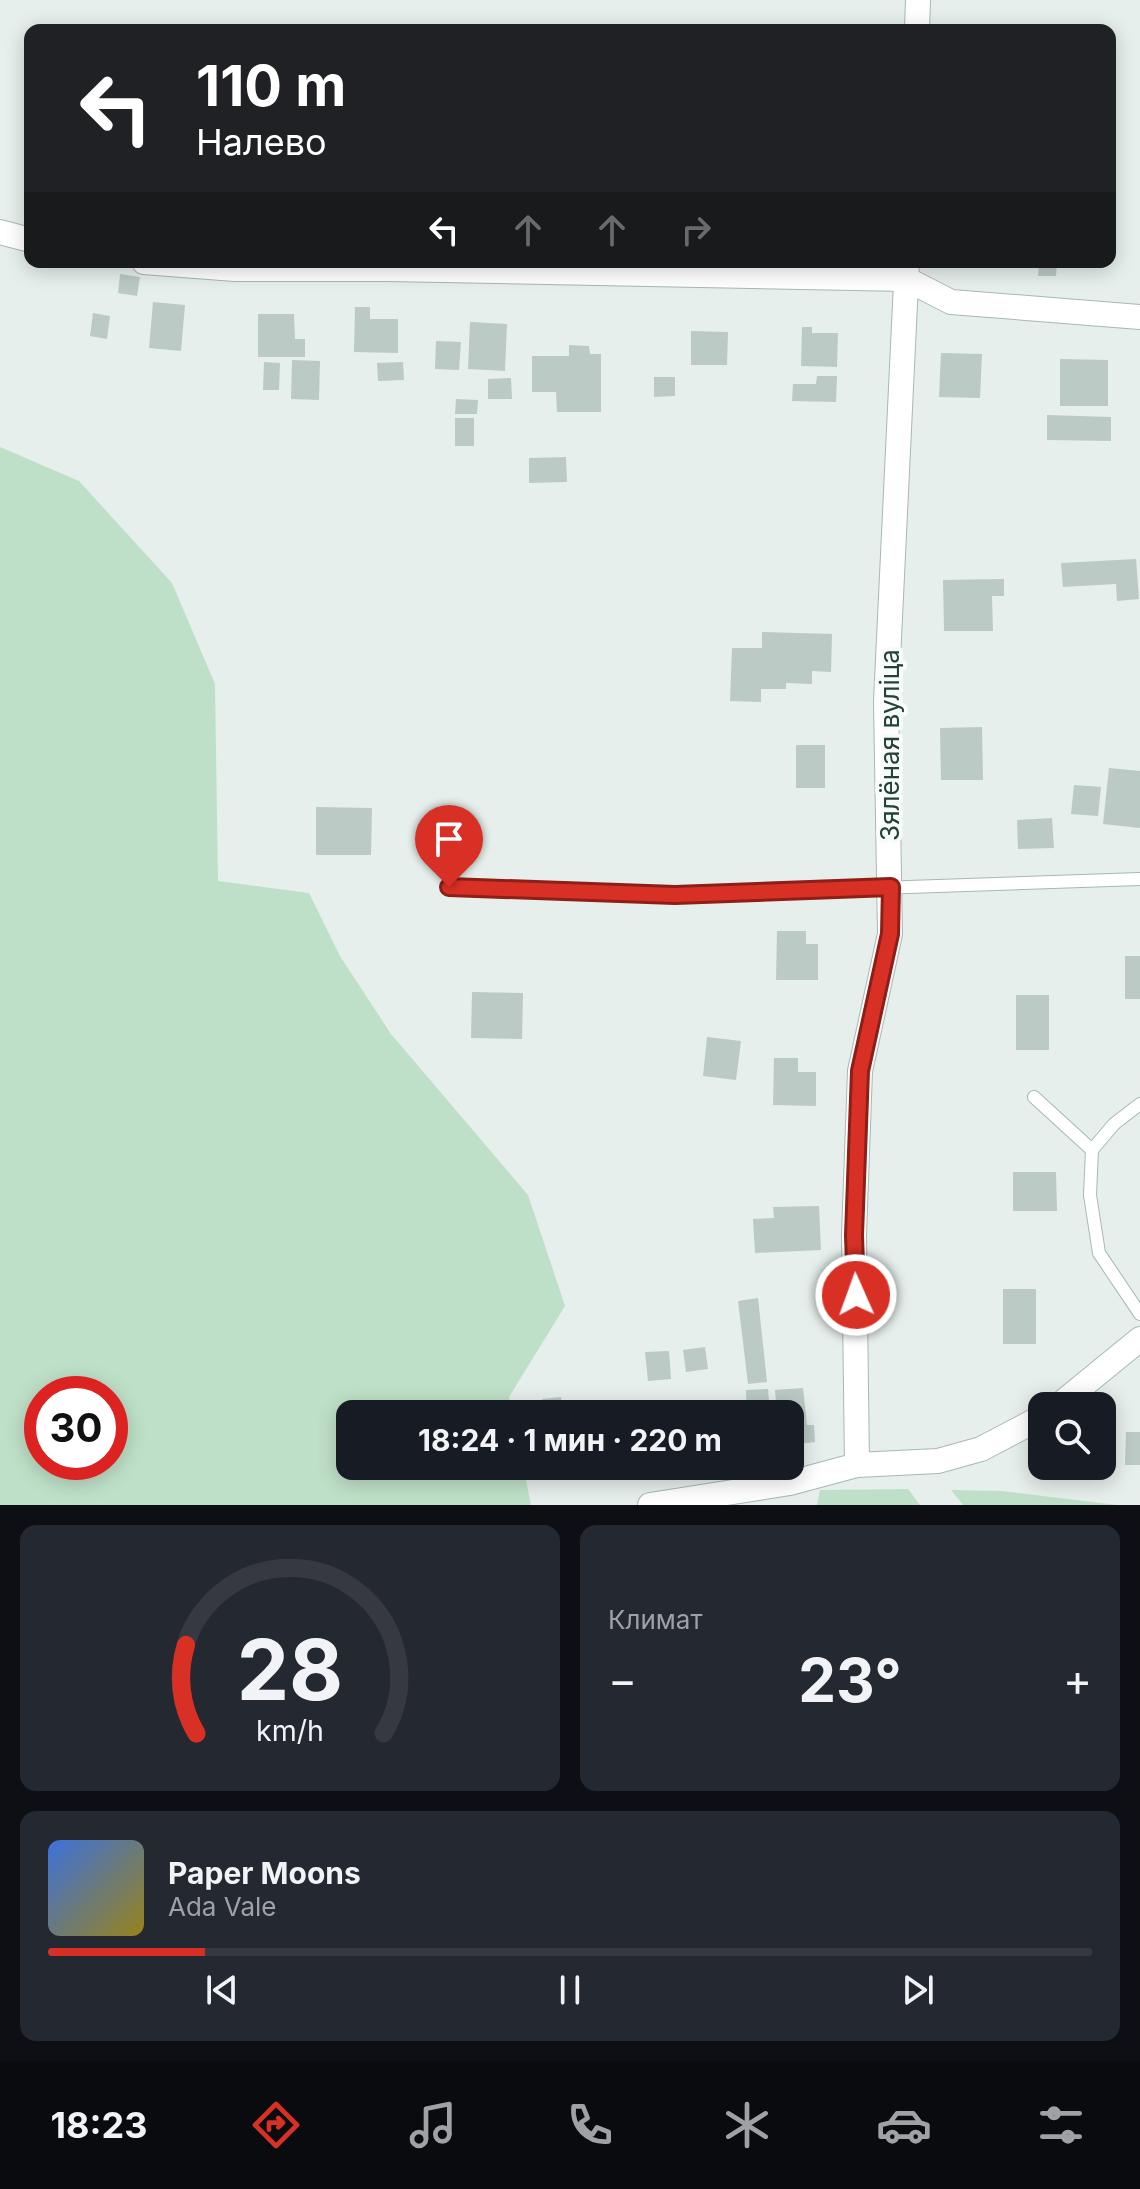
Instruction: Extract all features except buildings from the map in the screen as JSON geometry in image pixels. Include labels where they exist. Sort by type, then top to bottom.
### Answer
[{"type":"street","points":[[917,24],[918,0]]},
{"type":"street","points":[[0,232],[24,238]]},
{"type":"street","points":[[222,268],[906,270],[951,302],[1140,317]]},
{"type":"street","name":"Зялёная вуліца","points":[[857,1465],[854,1235],[860,1071],[890,934],[886,701],[906,270]]},
{"type":"street","points":[[1075,1392],[1140,1339]]},
{"type":"street","points":[[650,1505],[790,1483],[857,1465],[938,1461],[981,1449],[1028,1424]]},
{"type":"lane","points":[[449,887],[675,895],[1140,879]]},
{"type":"lane","points":[[1034,1097],[1092,1150]]},
{"type":"lane","points":[[1140,1104],[1114,1124],[1092,1150],[1090,1195],[1099,1253],[1140,1314]]},
{"type":"green space","points":[[0,447],[79,481],[172,583],[215,684],[218,881],[309,893],[340,956],[391,1034],[528,1195],[565,1306],[510,1400],[336,1400],[336,1480],[526,1480],[531,1505],[0,1505]]},
{"type":"green space","points":[[908,1489],[920,1505],[817,1505],[820,1490]]},
{"type":"green space","points":[[951,1490],[1001,1491],[1117,1505],[963,1505]]},
{"type":"route","points":[[449,887],[675,895],[891,887],[890,934],[860,1071],[854,1235],[856,1295]]}]
